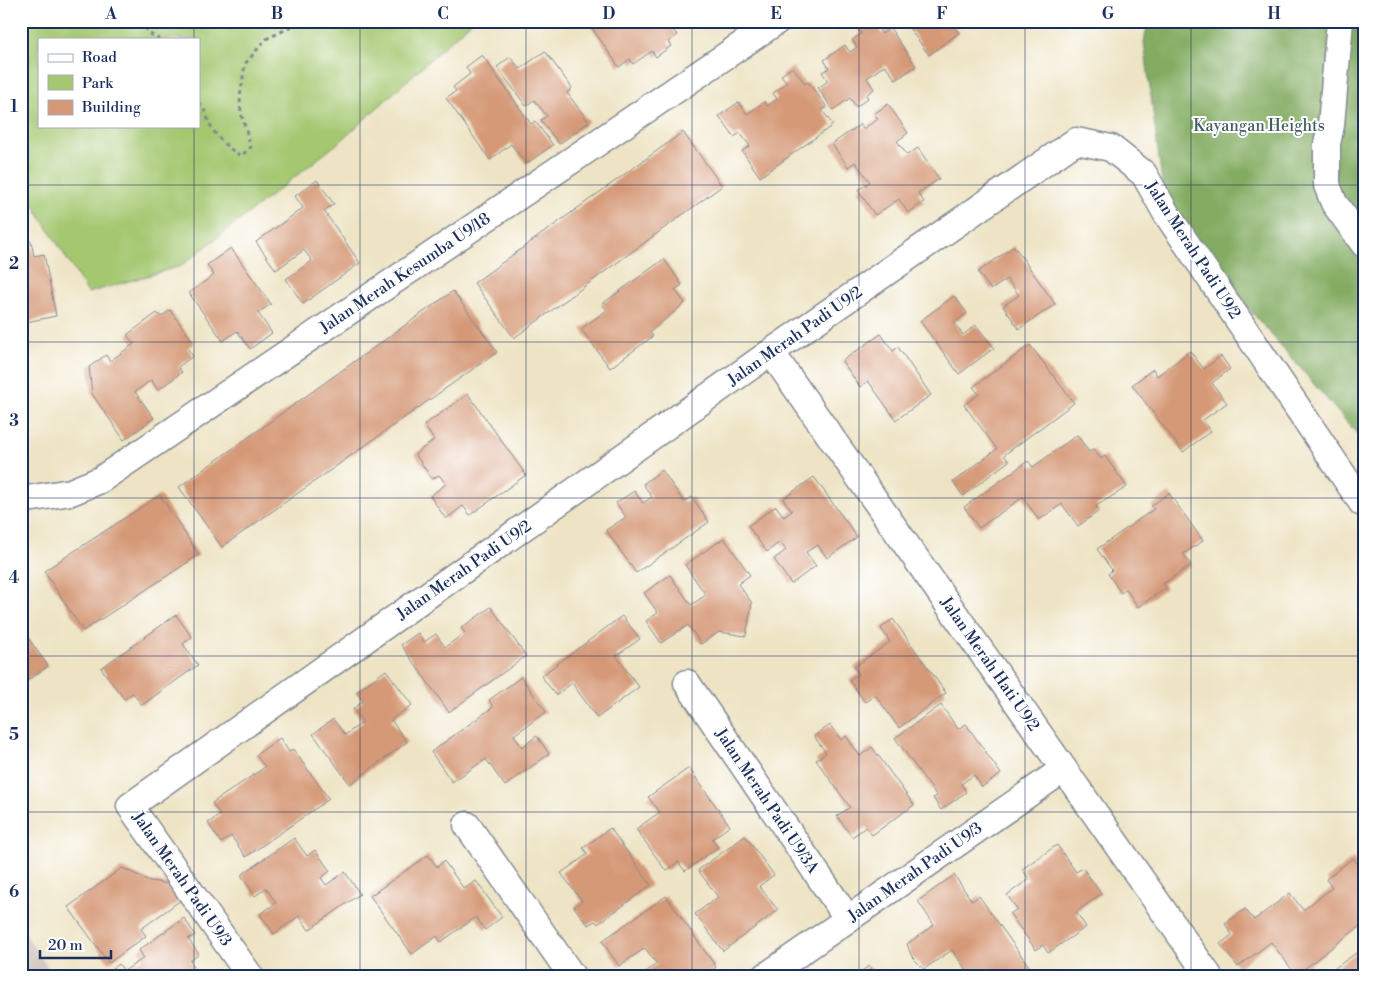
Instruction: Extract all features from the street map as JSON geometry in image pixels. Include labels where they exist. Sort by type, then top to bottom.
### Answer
[{"type":"street","name":"Jalan Merah Kesumba U9/18","points":[[21,500],[71,492],[100,480],[777,21]]},
{"type":"street","points":[[1340,21],[1327,144],[1327,185],[1334,203],[1364,244]]},
{"type":"street","name":"Jalan Merah Padi U9/2","points":[[130,806],[772,352],[1076,141],[1111,148],[1144,174],[1166,213],[1362,503]]},
{"type":"street","name":"Jalan Merah Hati U9/2","points":[[772,352],[1209,976]]},
{"type":"street","name":"Jalan Merah Padi U9/3A","points":[[687,683],[848,919]]},
{"type":"street","name":"Jalan Merah Padi U9/3","points":[[766,976],[1064,769]]},
{"type":"street","name":"Jalan Merah Padi U9/3","points":[[130,806],[250,976]]},
{"type":"street","points":[[466,825],[572,976]]},
{"type":"path","points":[[140,21],[150,34],[156,38]]},
{"type":"path","points":[[200,104],[203,106],[212,129],[240,156],[251,146],[241,113],[240,97],[245,64],[266,39],[304,21]]},
{"type":"shaded area","points":[[21,928],[53,976],[21,976]]},
{"type":"green space","points":[[21,21],[472,21],[342,140],[181,266],[88,293],[21,185]]},
{"type":"green space","name":"Kayangan Heights","points":[[1148,21],[1364,21],[1364,442],[1166,213],[1144,42]]},
{"type":"building","points":[[587,21],[667,21],[677,35],[668,42],[671,46],[656,57],[652,51],[633,64],[630,59],[619,67]]},
{"type":"building","points":[[854,21],[873,21],[882,34],[890,28],[916,66],[896,80],[885,65],[867,78],[874,89],[866,95],[868,98],[856,107],[850,98],[833,110],[818,88],[828,81],[822,72],[829,68],[824,60],[845,45],[850,52],[857,47],[852,40],[861,34]]},
{"type":"building","points":[[904,21],[956,21],[952,24],[959,33],[929,55]]},
{"type":"building","points":[[545,51],[572,88],[567,93],[589,122],[559,144],[541,120],[547,116],[534,100],[526,106],[497,67],[510,57],[520,69]]},
{"type":"building","points":[[482,55],[531,124],[535,121],[553,145],[526,164],[511,144],[490,160],[446,98],[456,91],[453,87],[470,74],[466,67]]},
{"type":"building","points":[[793,67],[805,84],[808,82],[827,107],[822,110],[833,125],[760,177],[742,151],[750,146],[740,133],[734,137],[719,116],[739,102],[747,114],[764,102],[767,106],[777,99],[773,93],[787,83],[781,75]]},
{"type":"building","points":[[888,104],[908,133],[897,141],[907,155],[918,148],[939,179],[918,193],[924,202],[908,213],[899,199],[875,215],[858,190],[870,182],[855,162],[848,167],[832,144],[861,124],[863,129],[878,119],[874,114]]},
{"type":"building","points":[[683,132],[722,186],[514,338],[474,283]]},
{"type":"building","points":[[317,180],[334,204],[324,211],[360,263],[303,304],[286,279],[312,261],[304,250],[276,270],[256,242],[303,208],[295,196]]},
{"type":"building","points":[[31,241],[34,256],[44,254],[56,316],[21,323],[21,243]]},
{"type":"building","points":[[1014,246],[1055,304],[1019,329],[1003,306],[1019,295],[1007,279],[991,290],[978,272]]},
{"type":"building","points":[[231,248],[271,304],[258,313],[272,333],[250,349],[237,331],[223,341],[189,293],[214,275],[207,265]]},
{"type":"building","points":[[664,259],[682,285],[675,290],[685,303],[650,332],[653,336],[610,368],[581,329],[607,310],[602,304]]},
{"type":"building","points":[[453,291],[497,352],[222,547],[179,487]]},
{"type":"building","points":[[954,296],[967,313],[954,323],[963,335],[976,325],[994,348],[959,374],[920,321]]},
{"type":"building","points":[[170,310],[194,343],[187,348],[193,356],[178,367],[182,372],[158,390],[151,380],[135,392],[154,418],[124,440],[92,394],[89,367],[106,355],[110,361],[134,344],[127,335],[157,313],[161,317]]},
{"type":"building","points":[[881,334],[893,351],[898,347],[931,395],[896,420],[868,381],[860,387],[842,361]]},
{"type":"building","points":[[1030,345],[1074,403],[1004,455],[1009,461],[963,496],[953,482],[997,449],[964,405],[979,394],[973,387]]},
{"type":"building","points":[[1190,351],[1204,369],[1221,356],[1230,369],[1212,383],[1227,403],[1203,420],[1211,431],[1183,452],[1132,385],[1153,369],[1157,376]]},
{"type":"building","points":[[468,394],[526,475],[470,515],[463,506],[446,519],[430,496],[446,484],[439,475],[432,479],[415,454],[434,440],[424,425]]},
{"type":"building","points":[[1077,435],[1089,452],[1093,449],[1101,459],[1105,456],[1127,487],[1096,506],[1099,511],[1078,526],[1062,504],[1039,520],[1023,497],[979,528],[964,507],[1028,461],[1033,467]]},
{"type":"building","points":[[662,470],[684,502],[692,497],[709,522],[636,573],[606,530],[626,517],[616,503],[634,491],[643,503],[652,497],[643,484]]},
{"type":"building","points":[[814,477],[857,537],[827,558],[818,545],[806,552],[816,566],[791,584],[774,559],[786,550],[780,542],[767,552],[748,526],[776,506],[784,517],[792,511],[783,499]]},
{"type":"building","points":[[1169,493],[1203,541],[1183,554],[1191,565],[1163,584],[1166,588],[1138,607],[1126,589],[1121,593],[1108,574],[1112,570],[1097,549],[1154,509],[1151,506]]},
{"type":"building","points":[[160,495],[199,555],[83,631],[44,571]]},
{"type":"building","points":[[724,538],[750,575],[738,584],[752,603],[746,636],[719,632],[701,644],[688,625],[661,643],[646,621],[658,613],[644,593],[670,575],[691,605],[706,595],[685,565]]},
{"type":"building","points":[[491,607],[526,656],[449,712],[401,645],[418,633],[424,642],[436,634],[445,647],[465,633],[461,628]]},
{"type":"building","points":[[176,615],[192,637],[183,644],[198,665],[142,705],[133,693],[124,699],[101,668]]},
{"type":"building","points":[[622,616],[640,639],[616,656],[639,687],[597,718],[572,683],[556,695],[541,676]]},
{"type":"building","points":[[893,619],[946,693],[899,728],[875,695],[865,702],[849,680],[859,674],[854,667],[890,642],[881,628]]},
{"type":"building","points":[[21,628],[48,666],[21,685]]},
{"type":"building","points":[[386,670],[412,705],[391,720],[407,742],[350,784],[313,734],[333,719],[345,735],[363,722],[353,709],[363,701],[356,692]]},
{"type":"building","points":[[521,677],[546,712],[514,735],[522,747],[537,736],[549,754],[505,786],[486,759],[452,782],[431,752],[493,707],[489,700]]},
{"type":"building","points":[[941,705],[958,729],[966,724],[1001,774],[982,787],[974,775],[961,784],[966,792],[941,810],[933,798],[937,796],[895,738]]},
{"type":"building","points":[[830,725],[841,740],[846,736],[860,756],[872,747],[914,805],[872,835],[866,827],[852,837],[837,816],[850,807],[816,760],[826,753],[814,736]]},
{"type":"building","points":[[280,738],[289,752],[293,749],[329,799],[246,857],[231,836],[221,843],[208,823],[220,815],[212,803],[265,767],[256,755]]},
{"type":"building","points":[[689,768],[730,826],[712,839],[718,847],[685,871],[678,862],[666,871],[636,829],[660,812],[648,797]]},
{"type":"building","points":[[610,828],[651,885],[598,924],[595,921],[588,925],[574,907],[582,901],[561,873],[588,854],[583,848]]},
{"type":"building","points":[[745,836],[774,875],[759,886],[778,910],[723,951],[695,914],[718,897],[698,870]]},
{"type":"building","points":[[294,838],[307,856],[315,850],[330,871],[321,878],[326,885],[345,872],[360,894],[309,930],[299,916],[274,934],[260,914],[276,903],[266,888],[255,896],[241,875]]},
{"type":"building","points":[[1057,845],[1076,872],[1083,868],[1101,894],[1076,912],[1086,927],[1048,953],[1043,945],[1036,950],[1010,914],[1017,909],[1007,895],[1029,879],[1022,869]]},
{"type":"building","points":[[428,855],[437,867],[444,861],[464,889],[476,881],[502,917],[485,930],[476,917],[441,942],[437,936],[412,954],[370,896]]},
{"type":"building","points":[[1353,858],[1364,873],[1364,923],[1296,975],[1271,942],[1238,967],[1220,944],[1232,935],[1225,924],[1245,909],[1254,920],[1290,893],[1303,910],[1332,888],[1326,879]]},
{"type":"building","points":[[122,868],[150,881],[176,885],[185,897],[141,929],[146,936],[109,963],[68,907]]},
{"type":"building","points":[[954,875],[972,901],[979,896],[1033,972],[1028,976],[971,976],[952,950],[924,969],[912,957],[907,944],[934,925],[918,901]]},
{"type":"building","points":[[666,896],[716,967],[705,976],[640,976],[657,964],[645,948],[619,966],[602,941]]},
{"type":"building","points":[[184,918],[195,935],[188,939],[199,954],[190,961],[200,976],[103,976],[119,964],[124,971],[144,958],[139,950]]},
{"type":"building","points":[[1356,953],[1364,964],[1364,976],[1324,976]]},
{"type":"building","points":[[869,966],[876,976],[855,976]]}]
